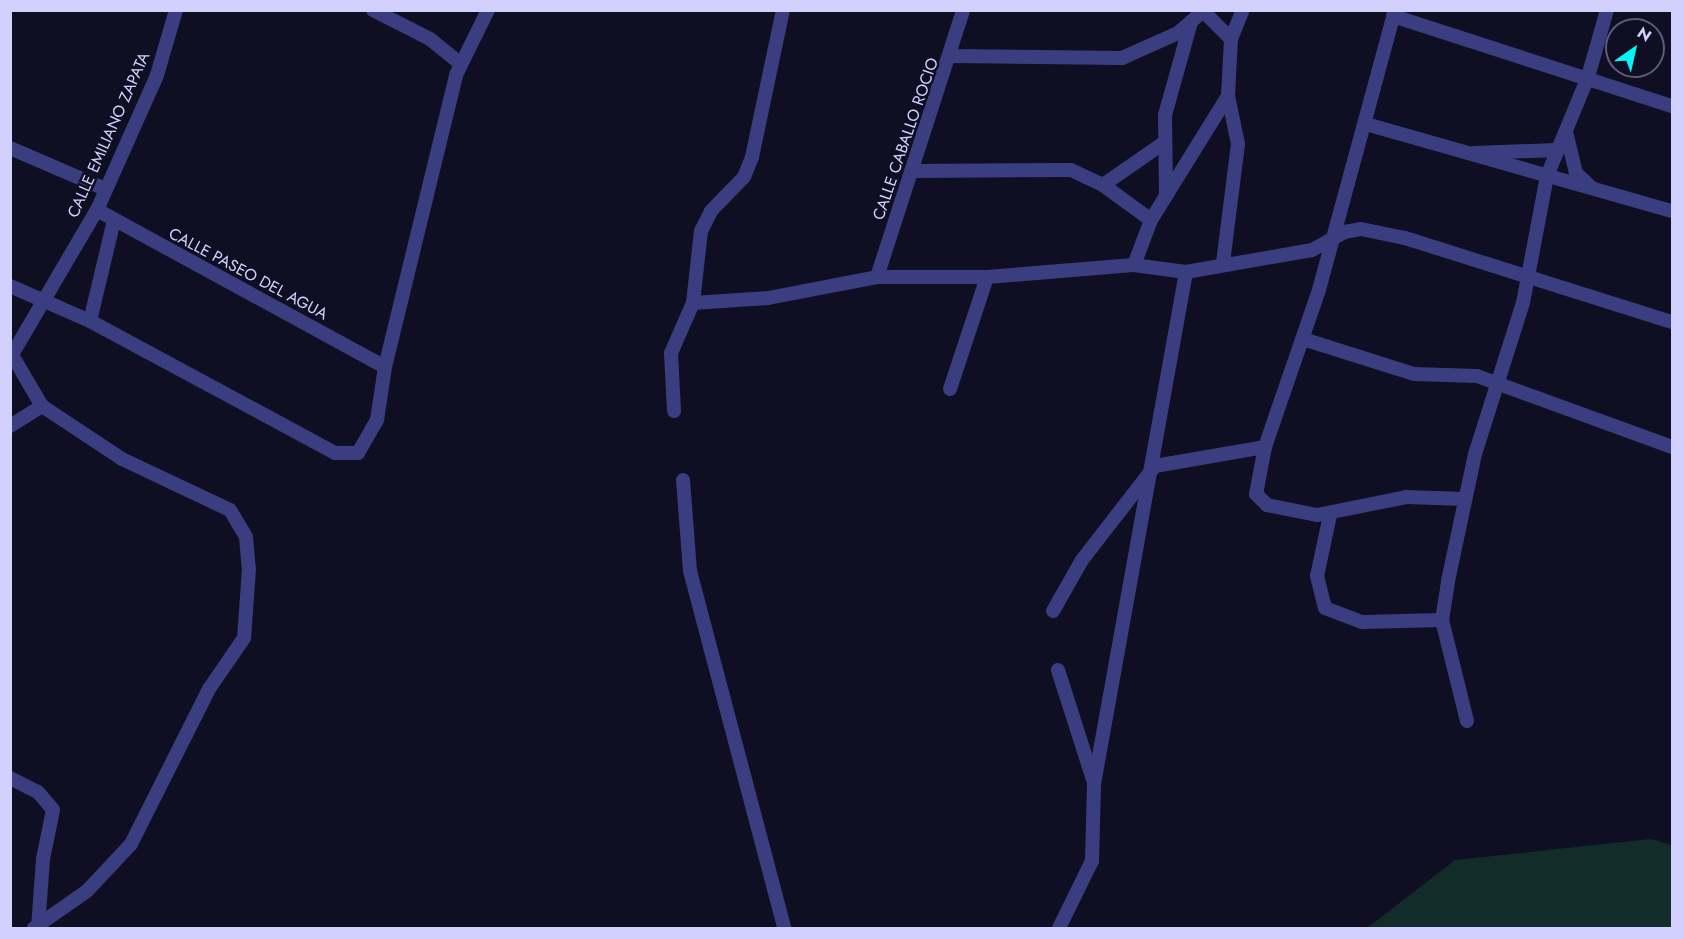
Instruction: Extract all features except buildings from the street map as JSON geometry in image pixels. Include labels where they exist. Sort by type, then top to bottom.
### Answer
[{"type":"street","name":"CALLE EMILIANO ZAPATA","points":[[11,357],[97,210],[157,75],[176,10]]},
{"type":"street","points":[[373,10],[430,39],[460,63]]},
{"type":"street","points":[[10,286],[90,321],[334,453],[358,453],[370,439],[385,367],[460,63],[488,10]]},
{"type":"street","points":[[674,411],[671,353],[693,303],[701,231],[711,211],[744,177],[752,157],[783,10]]},
{"type":"street","name":"CALLE CABALLO ROCIO","points":[[877,278],[951,56],[963,10]]},
{"type":"street","points":[[1223,262],[1238,144],[1228,96],[1231,39],[1244,10]]},
{"type":"street","points":[[1467,721],[1442,620],[1465,499],[1496,382],[1528,278],[1547,176],[1588,78],[1607,10]]},
{"type":"street","points":[[951,56],[1106,61],[1160,43],[1204,11],[1231,39]]},
{"type":"street","points":[[1465,499],[1406,497],[1330,515],[1262,502],[1256,488],[1265,447],[1303,339],[1366,124],[1394,13],[1672,106]]},
{"type":"street","points":[[1166,196],[1162,144],[1173,79],[1191,22]]},
{"type":"street","points":[[1134,265],[1151,220],[1228,96]]},
{"type":"street","points":[[1366,124],[1672,211]]},
{"type":"street","points":[[1566,128],[1576,173],[1596,191]]},
{"type":"street","points":[[1103,185],[1162,144]]},
{"type":"street","points":[[10,148],[105,189]]},
{"type":"street","points":[[1465,154],[1556,150]]},
{"type":"street","points":[[912,171],[1054,168],[1086,175],[1151,220]]},
{"type":"street","name":"CALLE PASEO DEL AGUA","points":[[97,210],[385,367]]},
{"type":"street","points":[[90,321],[114,220]]},
{"type":"street","points":[[693,303],[768,298],[877,278],[987,277],[1134,265],[1186,272],[1223,262],[1312,250],[1353,230],[1380,231],[1672,322]]},
{"type":"street","points":[[1059,928],[1092,861],[1094,784],[1155,466],[1186,272]]},
{"type":"street","points":[[950,389],[987,277]]},
{"type":"street","points":[[1303,339],[1414,374],[1465,375],[1496,382],[1672,447]]},
{"type":"street","points":[[11,357],[42,406],[122,459],[230,510],[246,537],[249,569],[244,638],[209,689],[131,844],[87,891],[37,928]]},
{"type":"street","points":[[10,426],[42,406]]},
{"type":"street","points":[[1053,611],[1082,560],[1155,466],[1265,447]]},
{"type":"street","points":[[682,480],[690,571],[784,928]]},
{"type":"street","points":[[1330,515],[1317,576],[1325,608],[1362,622],[1442,620]]},
{"type":"street","points":[[1058,670],[1094,784]]},
{"type":"street","points":[[10,778],[38,792],[52,810],[37,928]]},
{"type":"green space","points":[[1651,839],[1672,845],[1672,928],[1367,928],[1455,860]]}]
